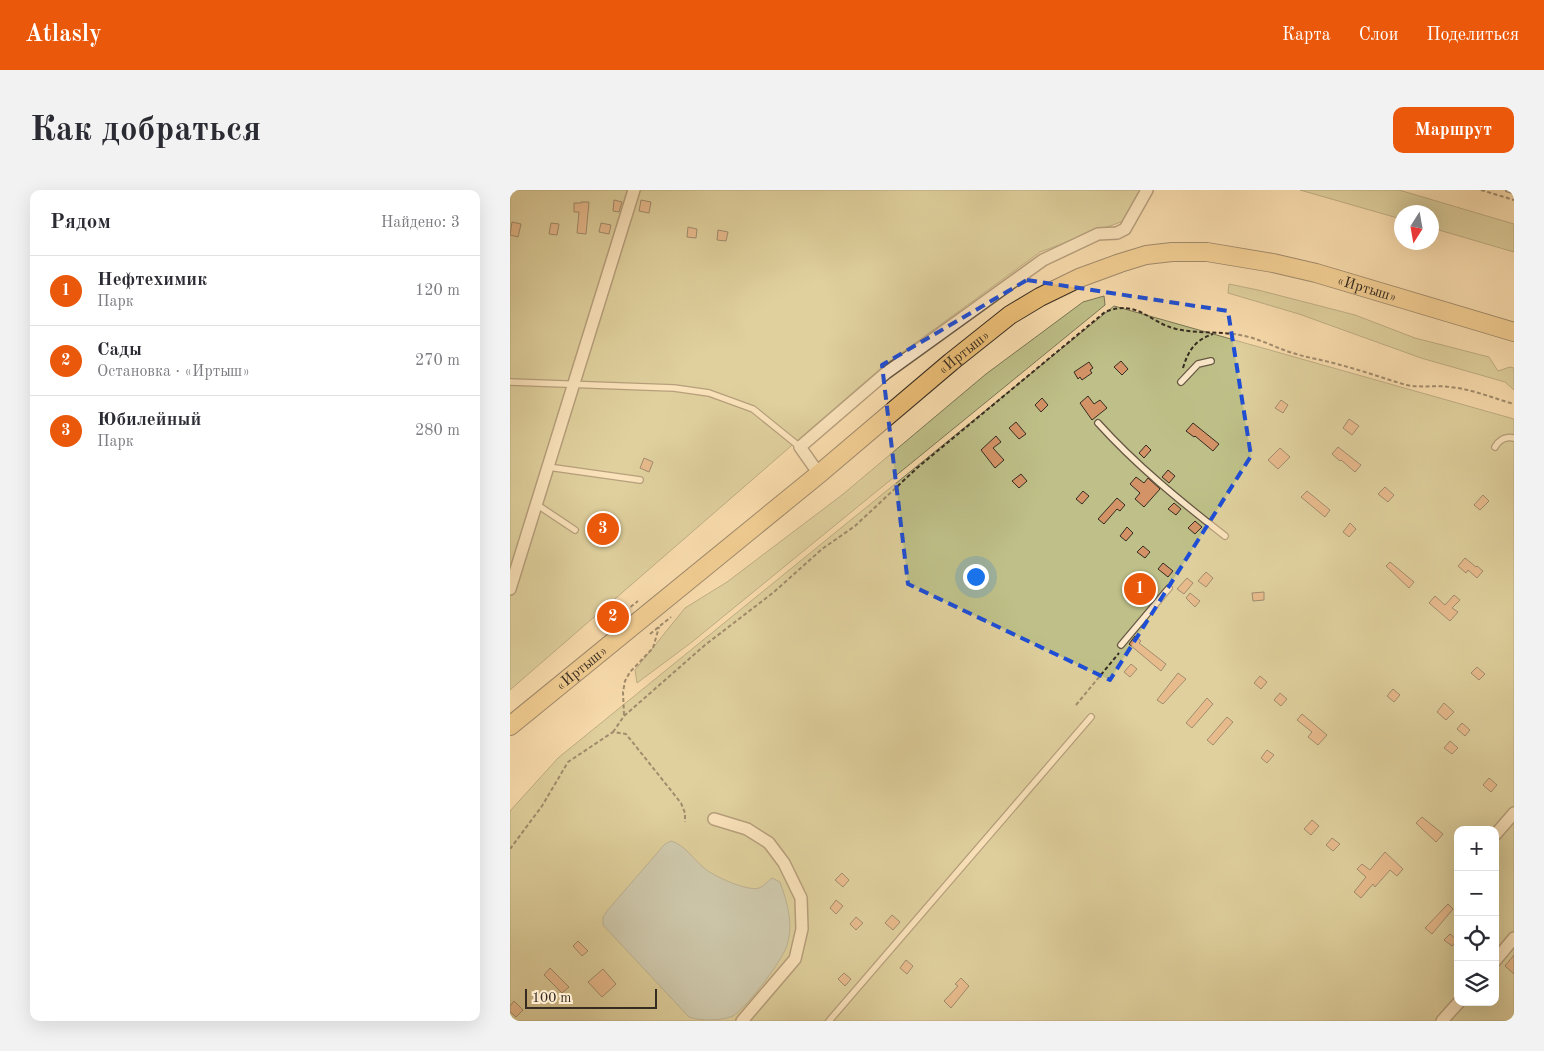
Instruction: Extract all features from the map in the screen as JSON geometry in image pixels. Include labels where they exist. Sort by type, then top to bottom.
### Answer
[{"type":"main road","name":"«Иртыш»","points":[[510,726],[819,474],[951,362],[1010,315],[1040,297],[1079,278],[1146,255],[1172,252],[1207,252],[1273,262],[1316,273],[1514,332]]},
{"type":"street","points":[[510,589],[634,190]]},
{"type":"street","points":[[819,474],[800,447],[886,373],[1042,260],[1098,234],[1117,233],[1125,229],[1147,190]]},
{"type":"street","points":[[1499,830],[1514,813]]},
{"type":"street","points":[[714,819],[747,829],[769,843],[784,863],[801,898],[802,930],[795,959],[742,1021]]},
{"type":"street","points":[[1499,956],[1514,938]]},
{"type":"street","points":[[1442,1021],[1455,1006]]},
{"type":"lane","points":[[1181,382],[1198,364],[1211,360]]},
{"type":"lane","points":[[510,382],[674,388],[709,393],[753,409],[800,447]]},
{"type":"lane","points":[[1098,423],[1171,493],[1225,536]]},
{"type":"lane","points":[[1494,447],[1503,438],[1514,438]]},
{"type":"lane","points":[[548,467],[640,480]]},
{"type":"lane","points":[[536,504],[575,530]]},
{"type":"lane","points":[[1122,646],[1168,588]]},
{"type":"lane","points":[[829,1021],[1091,717]]},
{"type":"path","points":[[1481,190],[1514,200]]},
{"type":"path","points":[[510,849],[542,806],[568,762],[613,732],[624,716],[705,645],[774,592],[822,549],[855,526],[917,468],[1105,312],[1117,307],[1129,308],[1176,329],[1215,334],[1243,335],[1296,354],[1406,385],[1471,390],[1514,404]]},
{"type":"path","points":[[1180,374],[1192,346],[1203,337],[1215,334]]},
{"type":"path","points":[[610,623],[638,601]]},
{"type":"path","points":[[650,634],[671,617]]},
{"type":"path","points":[[624,716],[623,692],[625,681],[630,672],[653,648],[659,627]]},
{"type":"path","points":[[1076,705],[1122,646]]},
{"type":"path","points":[[613,732],[626,734],[681,803],[686,822]]},
{"type":"highlighted area","points":[[1027,280],[1228,311],[1251,456],[1110,680],[908,584],[882,365]]},
{"type":"green space","points":[[510,190],[1141,190],[1126,220],[1040,252],[881,368],[510,690]]},
{"type":"green space","points":[[1300,190],[1399,190],[1514,224],[1514,252],[1439,230],[1439,205],[1394,205],[1394,217]]},
{"type":"green space","points":[[1229,284],[1355,315],[1415,338],[1489,357],[1498,371],[1510,367],[1514,368],[1514,390],[1505,382],[1421,358],[1299,314],[1228,293]]},
{"type":"green space","points":[[1104,296],[1105,305],[692,642],[637,683],[635,670],[685,608],[727,582],[842,495],[986,374],[1083,302]]},
{"type":"green space","points":[[1114,306],[1514,419],[1514,1021],[510,1021],[510,811],[558,758]]},
{"type":"water","points":[[671,841],[685,849],[708,871],[722,879],[739,886],[754,889],[761,887],[772,878],[780,882],[783,889],[790,919],[788,942],[780,959],[756,993],[739,1011],[728,1018],[711,1020],[689,1017],[603,925],[603,917],[607,911],[665,844]]},
{"type":"building","points":[[614,200],[622,202],[619,212],[613,211]]},
{"type":"building","points":[[641,200],[651,202],[649,213],[639,211]]},
{"type":"building","points":[[589,202],[586,234],[577,233],[579,212],[574,212],[574,203]]},
{"type":"building","points":[[512,222],[521,224],[518,237],[510,235]]},
{"type":"building","points":[[551,223],[559,224],[557,235],[549,234]]},
{"type":"building","points":[[601,223],[611,225],[609,234],[599,232]]},
{"type":"building","points":[[688,227],[697,229],[696,238],[687,237]]},
{"type":"building","points":[[718,230],[728,232],[726,241],[717,240]]},
{"type":"building","points":[[1121,361],[1128,369],[1122,375],[1114,367]]},
{"type":"building","points":[[1089,362],[1093,368],[1090,370],[1092,373],[1082,380],[1080,377],[1078,379],[1074,372]]},
{"type":"building","points":[[1088,396],[1094,404],[1100,400],[1107,408],[1092,420],[1080,403]]},
{"type":"building","points":[[1042,398],[1048,405],[1041,412],[1035,405]]},
{"type":"building","points":[[1281,400],[1288,405],[1283,413],[1275,408]]},
{"type":"building","points":[[1349,419],[1359,426],[1352,435],[1343,428]]},
{"type":"building","points":[[1016,422],[1026,434],[1019,439],[1009,428]]},
{"type":"building","points":[[1193,423],[1219,444],[1213,451],[1186,431]]},
{"type":"building","points":[[996,436],[1001,442],[993,448],[1004,460],[995,468],[981,450]]},
{"type":"building","points":[[1146,445],[1151,450],[1144,458],[1139,453]]},
{"type":"building","points":[[1338,447],[1361,465],[1355,472],[1332,454]]},
{"type":"building","points":[[1280,448],[1290,457],[1278,469],[1268,460]]},
{"type":"building","points":[[644,458],[653,462],[649,472],[640,468]]},
{"type":"building","points":[[1168,470],[1175,476],[1169,483],[1162,477]]},
{"type":"building","points":[[1021,474],[1027,481],[1019,488],[1012,481]]},
{"type":"building","points":[[1136,477],[1144,483],[1148,478],[1160,489],[1144,507],[1135,499],[1140,493],[1130,484]]},
{"type":"building","points":[[1385,487],[1394,495],[1388,502],[1378,494]]},
{"type":"building","points":[[1083,491],[1089,496],[1082,504],[1076,499]]},
{"type":"building","points":[[1307,491],[1330,510],[1325,517],[1301,497]]},
{"type":"building","points":[[1483,495],[1489,501],[1480,510],[1474,505]]},
{"type":"building","points":[[1117,498],[1125,505],[1120,511],[1117,509],[1104,524],[1098,519]]},
{"type":"building","points":[[1174,503],[1181,509],[1176,515],[1168,509]]},
{"type":"building","points":[[1195,521],[1202,527],[1195,534],[1188,528]]},
{"type":"building","points":[[1350,523],[1356,529],[1349,537],[1343,532]]},
{"type":"building","points":[[1127,527],[1133,533],[1126,541],[1120,536]]},
{"type":"building","points":[[1143,546],[1150,552],[1145,558],[1137,552]]},
{"type":"building","points":[[1465,558],[1483,571],[1477,578],[1468,570],[1466,573],[1458,566]]},
{"type":"building","points":[[1390,562],[1414,582],[1409,588],[1386,566]]},
{"type":"building","points":[[1163,563],[1173,571],[1168,577],[1158,569]]},
{"type":"building","points":[[1206,572],[1213,578],[1206,587],[1198,581]]},
{"type":"building","points":[[1187,578],[1193,583],[1184,594],[1177,589]]},
{"type":"building","points":[[1264,592],[1264,600],[1253,601],[1252,593]]},
{"type":"building","points":[[1190,593],[1200,601],[1195,607],[1186,598]]},
{"type":"building","points":[[1454,595],[1460,600],[1452,608],[1458,612],[1450,621],[1429,603],[1435,596],[1445,605]]},
{"type":"building","points":[[1135,636],[1141,641],[1139,643],[1166,664],[1161,671],[1129,644]]},
{"type":"building","points":[[1131,664],[1137,669],[1130,677],[1124,672]]},
{"type":"building","points":[[1477,667],[1485,674],[1479,680],[1471,673]]},
{"type":"building","points":[[1178,673],[1186,679],[1163,704],[1157,700]]},
{"type":"building","points":[[1260,676],[1267,682],[1261,689],[1254,683]]},
{"type":"building","points":[[1393,689],[1400,695],[1394,702],[1387,696]]},
{"type":"building","points":[[1280,693],[1287,699],[1281,706],[1274,700]]},
{"type":"building","points":[[1207,698],[1213,704],[1192,728],[1186,723]]},
{"type":"building","points":[[1444,703],[1454,712],[1446,720],[1437,712]]},
{"type":"building","points":[[1302,714],[1327,735],[1318,745],[1308,737],[1312,732],[1297,720]]},
{"type":"building","points":[[1227,717],[1233,722],[1213,745],[1207,740]]},
{"type":"building","points":[[1462,723],[1470,730],[1465,736],[1457,729]]},
{"type":"building","points":[[1450,741],[1458,748],[1452,754],[1444,748]]},
{"type":"building","points":[[1267,750],[1274,755],[1267,763],[1261,758]]},
{"type":"building","points":[[1489,778],[1497,785],[1491,792],[1483,785]]},
{"type":"building","points":[[1422,817],[1443,834],[1436,842],[1416,823]]},
{"type":"building","points":[[1312,820],[1319,826],[1311,835],[1304,829]]},
{"type":"building","points":[[1332,838],[1340,844],[1333,851],[1326,845]]},
{"type":"building","points":[[1385,852],[1403,869],[1397,876],[1390,870],[1375,887],[1373,884],[1361,898],[1354,892],[1366,877],[1357,869],[1362,864],[1370,870]]},
{"type":"building","points":[[842,873],[849,880],[843,887],[835,880]]},
{"type":"building","points":[[836,900],[843,906],[836,914],[830,908]]},
{"type":"building","points":[[1448,904],[1453,909],[1432,934],[1425,928]]},
{"type":"building","points":[[892,915],[900,922],[893,930],[885,923]]},
{"type":"building","points":[[856,917],[863,923],[856,930],[850,924]]},
{"type":"building","points":[[1450,934],[1454,937],[1454,944],[1452,946],[1444,940]]},
{"type":"building","points":[[578,941],[588,951],[582,956],[573,946]]},
{"type":"building","points":[[1514,955],[1514,974],[1505,966]]},
{"type":"building","points":[[906,960],[913,966],[907,974],[900,968]]},
{"type":"building","points":[[550,968],[569,987],[562,993],[544,975]]},
{"type":"building","points":[[603,969],[616,984],[602,997],[588,982]]},
{"type":"building","points":[[844,973],[851,979],[845,986],[838,979]]},
{"type":"building","points":[[961,978],[969,986],[951,1008],[944,1001],[958,986],[955,984]]},
{"type":"building","points":[[514,1001],[523,1010],[516,1017],[510,1012],[510,1006]]},
{"type":"railway","points":[[1507,190],[1514,192]]},
{"type":"place","name":"Юбилейный","points":[[603,529]]},
{"type":"place","name":"Нефтехимик","points":[[1140,589]]},
{"type":"place","name":"Сады","points":[[613,617]]}]
